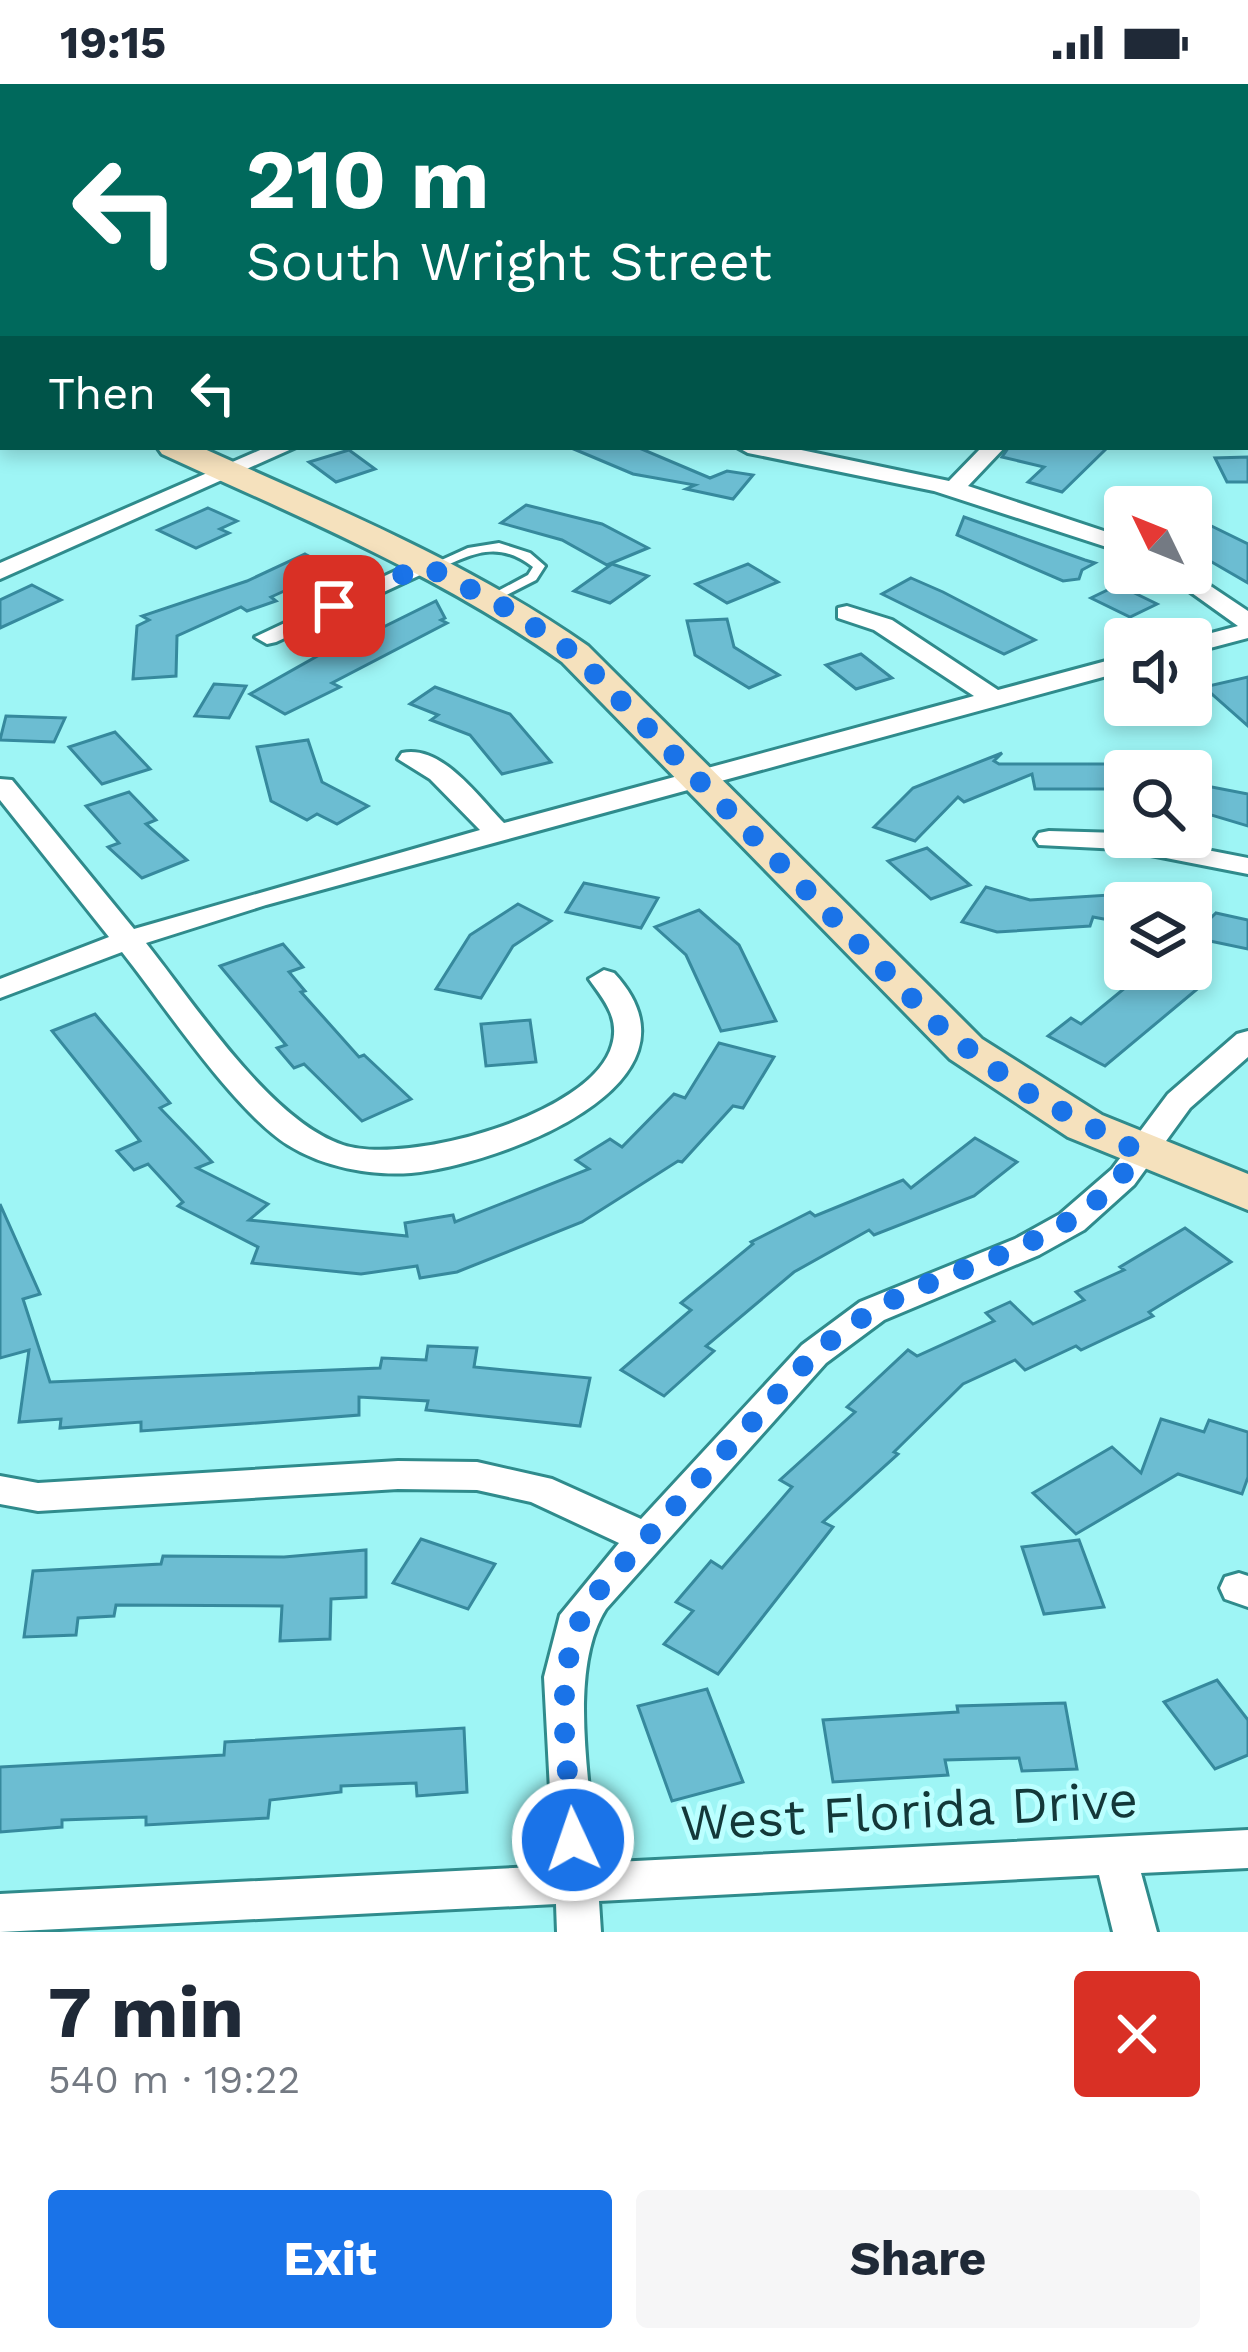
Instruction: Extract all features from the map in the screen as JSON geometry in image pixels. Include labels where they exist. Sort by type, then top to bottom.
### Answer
[{"type":"street","points":[[179,450],[490,599],[575,654],[966,1049],[1054,1110],[1139,1152],[1248,1193]]},
{"type":"street","points":[[0,572],[278,450]]},
{"type":"street","points":[[769,450],[839,460],[954,488],[1044,514],[1104,538]]},
{"type":"street","points":[[954,488],[991,450]]},
{"type":"street","points":[[268,638],[427,567]]},
{"type":"street","points":[[1207,594],[1248,622]]},
{"type":"street","points":[[847,613],[883,625],[992,698]]},
{"type":"street","points":[[1212,640],[1248,631]]},
{"type":"street","points":[[0,989],[124,941],[256,899],[1104,669]]},
{"type":"street","points":[[411,759],[439,773],[499,835]]},
{"type":"street","points":[[3,786],[124,941],[283,1129],[324,1152],[383,1163],[447,1159],[498,1144],[604,1081],[626,1051],[629,1034],[624,1005],[604,979]]},
{"type":"street","points":[[1049,839],[1095,838],[1248,866]]},
{"type":"street","points":[[579,1932],[564,1677],[574,1626],[592,1598],[814,1354],[842,1330],[909,1292],[1049,1236],[1097,1203],[1179,1101],[1248,1042]]},
{"type":"street","points":[[0,1490],[38,1497],[398,1475],[477,1476],[539,1489],[645,1538]]},
{"type":"street","name":"West Florida Drive","points":[[0,1913],[1248,1849]]},
{"type":"street","points":[[1115,1856],[1136,1932]]},
{"type":"lane","points":[[427,567],[488,544],[504,545],[539,566],[532,577],[490,599]]},
{"type":"building","points":[[349,450],[375,469],[336,482],[309,462]]},
{"type":"building","points":[[576,450],[644,450],[710,478],[727,471],[753,475],[733,499],[686,489],[695,485],[633,474]]},
{"type":"building","points":[[1007,450],[1105,450],[1062,492],[1028,482],[1044,467],[1002,457]]},
{"type":"building","points":[[1248,457],[1248,482],[1227,482],[1215,458]]},
{"type":"building","points":[[526,505],[602,524],[648,548],[607,565],[562,540],[501,523]]},
{"type":"building","points":[[208,508],[237,521],[220,529],[229,533],[196,548],[158,530]]},
{"type":"building","points":[[964,517],[1095,563],[1082,570],[1079,579],[1063,581],[957,535]]},
{"type":"building","points":[[1212,526],[1248,544],[1248,583],[1212,562]]},
{"type":"building","points":[[305,554],[333,569],[271,597],[276,601],[247,611],[241,607],[177,636],[176,676],[133,679],[137,626],[149,620],[142,616],[247,581]]},
{"type":"building","points":[[612,564],[648,576],[610,603],[574,591]]},
{"type":"building","points":[[748,564],[778,582],[727,603],[696,584]]},
{"type":"building","points":[[911,578],[1035,640],[1004,654],[882,594]]},
{"type":"building","points":[[32,585],[61,600],[0,628],[0,600]]},
{"type":"building","points":[[1104,592],[1136,594],[1157,604],[1130,617],[1091,598]]},
{"type":"building","points":[[436,601],[445,618],[441,620],[447,623],[332,683],[340,687],[285,714],[250,694],[353,636],[359,639]]},
{"type":"building","points":[[727,619],[734,647],[779,675],[749,688],[695,655],[687,621]]},
{"type":"building","points":[[861,654],[892,678],[856,689],[826,665]]},
{"type":"building","points":[[1248,677],[1248,726],[1212,694],[1212,685]]},
{"type":"building","points":[[214,684],[246,686],[229,718],[195,716]]},
{"type":"building","points":[[435,687],[510,714],[551,762],[502,774],[470,735],[431,720],[438,715],[410,704]]},
{"type":"building","points":[[6,716],[65,718],[54,742],[0,740]]},
{"type":"building","points":[[115,732],[150,769],[102,784],[69,747]]},
{"type":"building","points":[[308,740],[322,782],[368,806],[337,824],[317,814],[307,820],[271,801],[257,747]]},
{"type":"building","points":[[1002,753],[994,761],[999,764],[1104,764],[1104,789],[1035,789],[1032,774],[964,802],[958,797],[915,841],[874,827],[913,788]]},
{"type":"building","points":[[1212,787],[1248,794],[1248,826],[1212,815]]},
{"type":"building","points":[[129,792],[156,820],[146,824],[187,860],[142,878],[108,847],[119,843],[86,806]]},
{"type":"building","points":[[927,848],[970,885],[931,899],[888,861]]},
{"type":"building","points":[[584,883],[658,898],[641,928],[566,912]]},
{"type":"building","points":[[986,887],[1030,900],[1104,895],[1104,919],[1093,917],[1090,926],[997,932],[962,922]]},
{"type":"building","points":[[518,904],[551,921],[513,946],[481,998],[436,989],[470,935]]},
{"type":"building","points":[[699,910],[739,945],[776,1021],[721,1031],[686,955],[655,927]]},
{"type":"building","points":[[1216,913],[1248,920],[1248,949],[1212,941]]},
{"type":"building","points":[[283,944],[303,967],[289,972],[305,991],[301,992],[359,1057],[364,1055],[411,1099],[362,1121],[304,1064],[294,1068],[277,1048],[286,1045],[220,966]]},
{"type":"building","points":[[1122,990],[1196,990],[1105,1066],[1048,1036],[1071,1018],[1081,1024]]},
{"type":"building","points":[[95,1014],[170,1103],[160,1108],[212,1162],[197,1168],[268,1204],[249,1220],[407,1236],[405,1223],[453,1215],[455,1222],[589,1169],[576,1160],[610,1139],[622,1147],[674,1094],[685,1098],[719,1043],[774,1057],[743,1108],[733,1106],[682,1162],[582,1222],[457,1272],[420,1278],[417,1266],[361,1274],[252,1263],[258,1247],[178,1206],[183,1202],[148,1164],[134,1170],[117,1151],[140,1141],[52,1031]]},
{"type":"building","points":[[530,1020],[536,1062],[486,1066],[481,1024]]},
{"type":"building","points":[[975,1138],[1017,1162],[974,1196],[874,1235],[869,1230],[794,1272],[706,1346],[714,1351],[664,1396],[621,1370],[691,1310],[681,1303],[751,1242],[810,1212],[815,1216],[903,1180],[911,1188]]},
{"type":"building","points":[[0,1204],[40,1294],[23,1299],[50,1382],[380,1368],[382,1358],[426,1360],[428,1346],[477,1348],[474,1367],[590,1378],[580,1426],[426,1410],[428,1401],[359,1397],[359,1415],[243,1424],[141,1431],[141,1422],[60,1428],[61,1419],[19,1422],[29,1350],[0,1358]]},
{"type":"building","points":[[1185,1228],[1231,1262],[1149,1312],[1153,1316],[1081,1350],[1076,1346],[1025,1370],[1015,1360],[963,1384],[894,1452],[898,1454],[823,1522],[833,1527],[718,1674],[664,1644],[693,1611],[676,1602],[711,1561],[722,1568],[792,1487],[780,1480],[855,1412],[847,1407],[908,1350],[917,1356],[994,1321],[986,1313],[1010,1302],[1033,1324],[1084,1300],[1076,1292],[1124,1270],[1120,1267]]},
{"type":"building","points":[[1161,1419],[1204,1432],[1209,1420],[1248,1432],[1248,1477],[1242,1494],[1178,1474],[1076,1534],[1033,1493],[1112,1447],[1141,1473]]},
{"type":"building","points":[[421,1539],[495,1564],[468,1609],[393,1583]]},
{"type":"building","points":[[1079,1540],[1104,1607],[1044,1614],[1022,1547]]},
{"type":"building","points":[[366,1550],[366,1597],[331,1599],[330,1639],[280,1641],[282,1606],[116,1605],[114,1616],[78,1618],[76,1635],[24,1637],[33,1571],[161,1564],[163,1556],[284,1557]]},
{"type":"building","points":[[1217,1680],[1248,1720],[1248,1755],[1215,1769],[1164,1702]]},
{"type":"building","points":[[707,1689],[743,1782],[672,1801],[638,1706]]},
{"type":"building","points":[[1065,1703],[1077,1769],[1022,1771],[1019,1758],[945,1760],[948,1775],[833,1782],[823,1720],[958,1712],[957,1706]]},
{"type":"building","points":[[464,1728],[467,1792],[417,1796],[416,1783],[341,1786],[341,1792],[270,1800],[268,1818],[146,1825],[146,1817],[62,1820],[62,1827],[0,1832],[0,1767],[224,1755],[225,1742]]},
{"type":"route","points":[[334,606],[424,565],[544,630],[575,654],[942,1029],[1054,1110],[1139,1152],[1097,1203],[1049,1236],[909,1292],[842,1330],[814,1354],[592,1598],[574,1626],[564,1677],[573,1840]]}]
